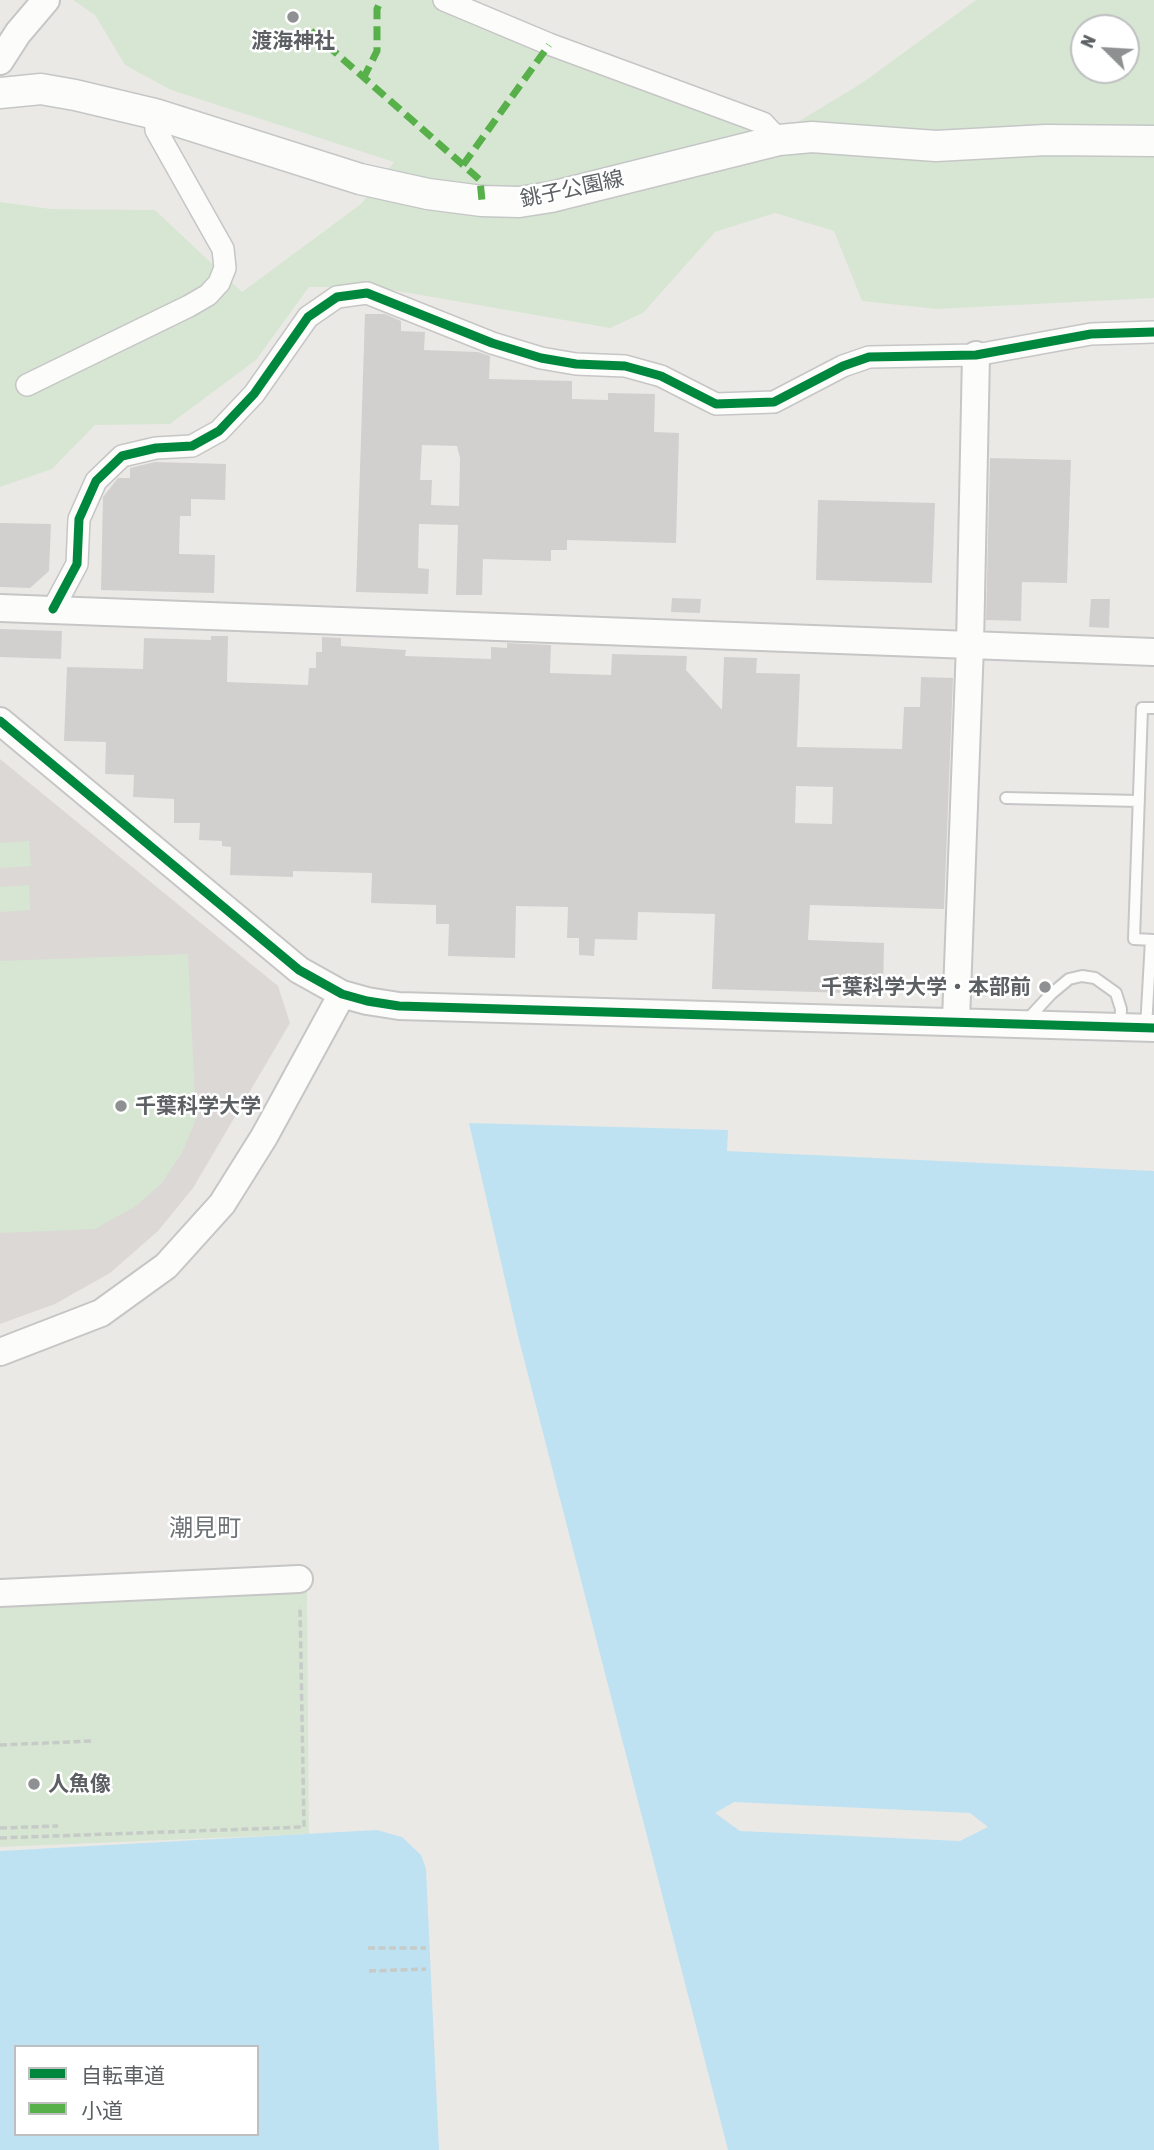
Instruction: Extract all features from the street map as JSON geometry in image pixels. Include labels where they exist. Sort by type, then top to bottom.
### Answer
[{"type":"main road","name":"銚子公園線","points":[[0,93],[41,89],[155,114],[360,179],[428,194],[519,202],[551,197],[779,140],[812,137],[936,146],[1046,140],[1154,141]]},
{"type":"street","points":[[0,61],[18,33],[46,0]]},
{"type":"street","points":[[444,0],[549,44],[763,123],[779,140]]},
{"type":"street","points":[[27,384],[189,306],[208,295],[219,283],[225,268],[223,249],[156,130],[155,114]]},
{"type":"street","points":[[53,609],[77,564],[79,519],[96,481],[122,456],[156,448],[192,446],[219,431],[254,394],[308,317],[337,297],[367,293],[492,342],[541,358],[576,364],[625,366],[661,376],[716,404],[774,402],[843,366],[869,357],[976,355],[1091,334],[1154,332]]},
{"type":"street","points":[[956,1020],[970,645],[976,355]]},
{"type":"street","points":[[0,608],[1154,652]]},
{"type":"street","points":[[0,721],[299,970],[342,994],[399,1006],[956,1020],[1150,1028]]},
{"type":"street","points":[[0,1352],[101,1313],[166,1266],[222,1204],[264,1138],[342,994]]},
{"type":"street","points":[[0,1593],[299,1579]]},
{"type":"lane","points":[[1150,1028],[1152,940],[1134,939],[1142,708],[1154,708]]},
{"type":"lane","points":[[1006,799],[1139,801]]},
{"type":"lane","points":[[1024,1023],[1051,993],[1069,979],[1082,975],[1096,978],[1116,993],[1121,1009],[1120,1027]]},
{"type":"path","points":[[0,1838],[304,1827],[300,1606]]},
{"type":"path","points":[[0,1745],[92,1741]]},
{"type":"path","points":[[0,1828],[58,1826]]},
{"type":"path","points":[[368,1948],[426,1948]]},
{"type":"path","points":[[369,1970],[426,1969]]},
{"type":"shaded area","name":"千葉科学大学","points":[[0,759],[278,986],[290,1023],[193,1188],[158,1231],[110,1273],[55,1304],[0,1324]]},
{"type":"green space","points":[[73,0],[430,0],[746,119],[786,129],[862,83],[976,0],[1154,0],[1154,298],[936,309],[862,301],[834,231],[775,213],[715,232],[643,313],[610,328],[375,287],[309,287],[256,360],[170,424],[95,425],[52,469],[0,487],[0,202],[51,209],[155,210],[242,292],[361,204],[394,162],[171,90],[125,65],[95,15]]},
{"type":"green space","points":[[29,841],[31,866],[0,868],[0,843]]},
{"type":"green space","points":[[29,885],[30,910],[0,912],[0,887]]},
{"type":"green space","points":[[188,954],[196,1119],[182,1153],[161,1184],[136,1206],[95,1229],[0,1233],[0,961]]},
{"type":"green space","points":[[307,1590],[309,1834],[0,1847],[0,1606]]},
{"type":"water","points":[[469,1123],[728,1130],[727,1151],[1154,1171],[1154,2150],[728,2150],[518,1336]]},
{"type":"water","points":[[377,1830],[402,1837],[421,1855],[426,1869],[439,2150],[0,2150],[0,1851]]},
{"type":"pier","points":[[734,1802],[970,1813],[988,1827],[960,1841],[740,1831],[715,1813]]},
{"type":"building","points":[[365,314],[385,314],[401,321],[401,331],[425,332],[424,350],[478,352],[490,356],[489,379],[572,381],[572,399],[608,400],[608,393],[655,394],[654,432],[679,433],[676,543],[567,540],[567,550],[551,550],[551,561],[483,559],[482,595],[456,595],[458,525],[419,524],[418,568],[429,569],[428,594],[356,592]],"holes":[[[422,445],[457,446],[460,458],[459,506],[431,505],[432,480],[420,480]]]},
{"type":"building","points":[[990,458],[1071,460],[1067,583],[1022,582],[1021,621],[986,620]]},
{"type":"building","points":[[155,462],[226,464],[225,500],[191,499],[191,516],[180,516],[179,554],[215,555],[214,593],[101,590],[103,497],[118,478],[130,478],[130,468]]},
{"type":"building","points":[[818,500],[935,503],[932,583],[816,580]]},
{"type":"building","points":[[0,523],[51,524],[49,571],[30,588],[0,587]]},
{"type":"building","points":[[672,598],[701,599],[700,613],[671,612]]},
{"type":"building","points":[[1091,599],[1110,599],[1109,628],[1089,627]]},
{"type":"building","points":[[0,629],[62,631],[61,659],[0,657]]},
{"type":"building","points":[[211,636],[228,636],[227,682],[308,685],[309,668],[316,668],[316,652],[322,652],[322,637],[341,638],[341,646],[406,650],[405,656],[491,659],[491,647],[507,648],[507,643],[551,645],[550,673],[611,675],[612,654],[687,656],[686,670],[722,710],[724,657],[757,658],[756,673],[800,674],[797,747],[902,749],[904,707],[920,707],[921,677],[953,678],[944,909],[810,905],[808,940],[884,943],[883,994],[712,989],[715,914],[638,912],[637,940],[595,939],[594,956],[579,955],[579,938],[567,938],[568,907],[516,906],[515,958],[448,956],[449,924],[436,924],[436,905],[371,903],[372,873],[293,871],[293,877],[230,875],[231,847],[222,846],[222,841],[199,840],[200,823],[174,823],[174,799],[133,797],[134,775],[105,774],[106,742],[64,741],[67,667],[143,669],[144,638],[211,640]],"holes":[[[796,786],[833,787],[832,824],[795,823]]]},
{"type":"marked path","points":[[363,79],[377,51],[377,9],[381,0]]},
{"type":"marked path","points":[[311,31],[480,180],[482,201]]},
{"type":"marked path","points":[[463,165],[549,45]]},
{"type":"cycle path","points":[[53,609],[77,564],[79,519],[96,481],[122,456],[156,448],[192,446],[219,431],[254,394],[308,317],[337,297],[367,293],[492,343],[541,358],[576,364],[625,366],[661,376],[716,404],[774,402],[843,366],[869,357],[976,355],[1091,334],[1154,332]]},
{"type":"cycle path","points":[[0,721],[299,970],[342,994],[367,1001],[399,1006],[1154,1028]]},
{"type":"place","name":"渡海神社","points":[[293,17]]},
{"type":"place","name":"千葉科学大学・本部前","points":[[1045,987]]},
{"type":"place","name":"千葉科学大学","points":[[121,1106]]},
{"type":"place","name":"人魚像","points":[[34,1784]]},
{"type":"district","name":"潮見町","points":[[205,1528]]}]
